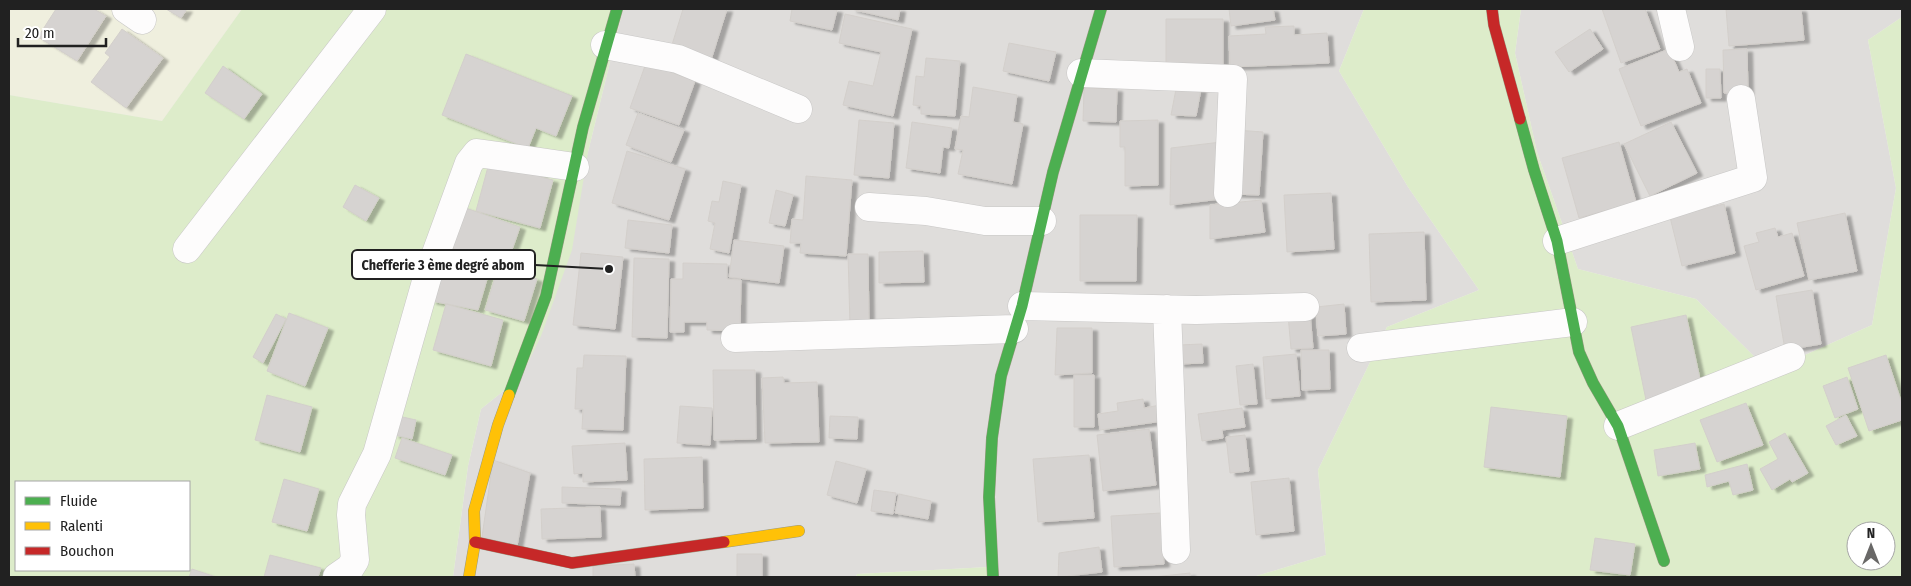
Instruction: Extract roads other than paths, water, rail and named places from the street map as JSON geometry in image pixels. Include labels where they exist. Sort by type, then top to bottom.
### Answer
[{"type":"street","points":[[187,249],[372,9]]},
{"type":"street","points":[[469,577],[475,542],[474,511],[498,425],[546,296],[583,127],[616,9]]},
{"type":"street","points":[[993,577],[989,497],[992,438],[1001,376],[1018,317],[1053,172],[1101,9]]},
{"type":"street","points":[[1492,9],[1494,25],[1532,161],[1557,241],[1579,352],[1593,383],[1618,426],[1664,561]]},
{"type":"street","points":[[1671,9],[1680,47]]},
{"type":"street","points":[[605,45],[678,58],[798,109]]},
{"type":"street","points":[[1082,73],[1233,78],[1228,193]]},
{"type":"street","points":[[1557,241],[1753,178],[1741,99]]},
{"type":"street","points":[[337,577],[350,568],[355,560],[351,516],[352,504],[377,454],[427,278],[469,163],[477,154],[494,154],[575,167]]},
{"type":"street","points":[[869,207],[926,211],[985,221],[1042,221]]},
{"type":"street","points":[[735,338],[1018,317],[1166,309],[1305,307]]},
{"type":"street","points":[[1166,309],[1176,550]]},
{"type":"street","points":[[1361,348],[1573,322]]},
{"type":"street","points":[[1618,426],[1791,357]]},
{"type":"street","points":[[475,542],[572,563],[800,531]]},
{"type":"place","name":"Chefferie 3 ème degré abom","points":[[609,269]]}]
